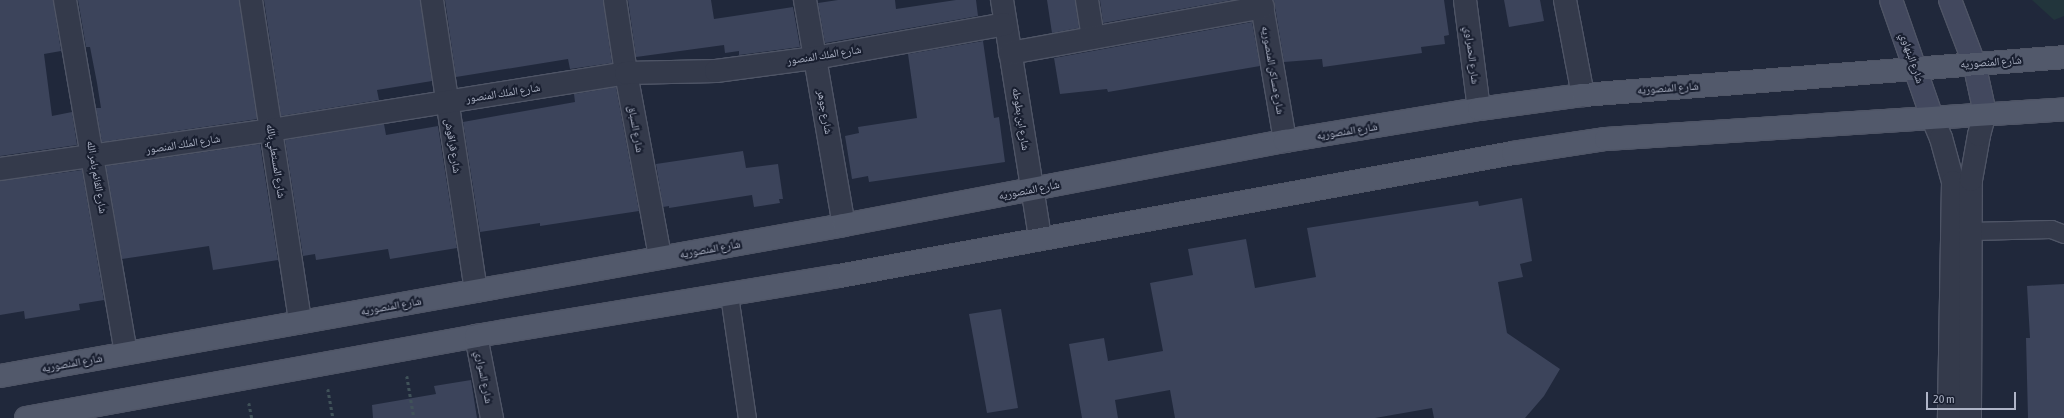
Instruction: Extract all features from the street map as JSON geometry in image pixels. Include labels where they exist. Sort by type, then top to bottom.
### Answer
[{"type":"main road","name":"شارع البنهاوي","points":[[1891,0],[1932,117]]},
{"type":"main road","points":[[1950,0],[1974,63],[1985,113]]},
{"type":"main road","name":"شارع المنصوريه","points":[[0,376],[844,225],[1285,141],[1479,109],[1583,95],[2064,57]]},
{"type":"main road","points":[[26,418],[96,412],[476,336],[729,295],[1512,153],[1606,139],[2064,109]]},
{"type":"street","name":"شارع القائم بامر الله","points":[[65,0],[94,157],[126,354]]},
{"type":"street","name":"شارع المستعلي بالله","points":[[250,0],[300,322]]},
{"type":"street","name":"شارع قراقوش","points":[[432,0],[446,102],[476,291]]},
{"type":"street","name":"شارع السباق","points":[[615,0],[626,73],[660,257]]},
{"type":"street","name":"شارع جوهر","points":[[805,0],[844,225]]},
{"type":"street","name":"شارع ابن بطوطه","points":[[1002,0],[1040,238]]},
{"type":"street","points":[[1087,0],[1093,38]]},
{"type":"street","name":"شارع الحمراوي","points":[[1465,0],[1479,109]]},
{"type":"street","points":[[1565,0],[1583,95]]},
{"type":"street","points":[[1010,53],[1262,4]]},
{"type":"street","name":"شارع مساكن المنصوريه","points":[[1262,4],[1285,141]]},
{"type":"street","name":"شارع الملك المنصور","points":[[0,169],[94,157],[271,130],[626,73],[716,70],[816,58],[1006,24]]},
{"type":"street","points":[[1970,418],[1971,180],[1979,135],[1985,113]]},
{"type":"street","points":[[1932,117],[1941,138],[1953,182],[1949,418]]},
{"type":"street","name":"شارع السواري","points":[[476,336],[492,418]]},
{"type":"lane","points":[[1971,231],[2051,229],[2064,234]]},
{"type":"lane","points":[[729,295],[747,418]]},
{"type":"path","points":[[403,350],[414,418]]},
{"type":"shaded area","points":[[2032,0],[2064,0],[2064,16],[2054,20]]},
{"type":"building","points":[[0,0],[53,0],[61,51],[44,54],[52,116],[72,112],[77,145],[0,156]]},
{"type":"building","points":[[78,0],[239,0],[257,119],[102,142],[96,108],[101,108],[97,83],[90,47],[86,47]]},
{"type":"building","points":[[264,0],[420,0],[432,81],[377,90],[379,100],[281,116]]},
{"type":"building","points":[[445,0],[603,0],[612,63],[570,69],[568,59],[456,77]]},
{"type":"building","points":[[628,0],[711,0],[714,19],[793,7],[800,47],[739,55],[739,51],[725,53],[724,45],[636,57]]},
{"type":"building","points":[[838,0],[895,0],[896,9],[956,0],[976,0],[978,16],[825,43],[818,3]]},
{"type":"building","points":[[1047,0],[1075,0],[1079,28],[1052,33]]},
{"type":"building","points":[[1100,0],[1232,0],[1103,23]]},
{"type":"building","points":[[1274,0],[1444,0],[1449,35],[1444,36],[1445,44],[1421,47],[1422,53],[1323,67],[1322,59],[1284,62]]},
{"type":"building","points":[[1504,0],[1540,0],[1544,21],[1509,27]]},
{"type":"building","points":[[1252,22],[1260,66],[1108,92],[1107,89],[1060,94],[1054,58]]},
{"type":"building","points":[[983,41],[994,118],[999,117],[1005,162],[869,182],[868,176],[852,179],[845,136],[859,133],[858,127],[917,118],[908,54]]},
{"type":"building","points":[[616,87],[639,211],[540,226],[540,223],[480,232],[463,122],[575,102],[574,94]]},
{"type":"building","points":[[384,124],[386,135],[438,126],[457,248],[390,259],[388,249],[316,260],[315,254],[303,256],[285,140]]},
{"type":"building","points":[[260,144],[278,260],[213,270],[209,246],[122,259],[106,166]]},
{"type":"building","points":[[743,151],[746,168],[778,164],[783,199],[779,199],[780,203],[754,207],[752,195],[669,208],[669,206],[663,207],[656,164]]},
{"type":"building","points":[[82,170],[104,300],[79,304],[80,310],[25,319],[24,311],[0,315],[0,181]]},
{"type":"building","points":[[1522,198],[1532,261],[1520,264],[1523,277],[1498,282],[1507,333],[1560,369],[1544,396],[1525,418],[1434,418],[1432,408],[1375,418],[1175,418],[1170,390],[1115,400],[1118,418],[1082,418],[1069,344],[1104,338],[1108,361],[1163,351],[1150,283],[1193,275],[1188,249],[1246,239],[1255,288],[1316,277],[1307,228],[1478,201],[1479,206]]},
{"type":"building","points":[[2064,284],[2064,418],[2028,418],[2026,338],[2030,338],[2027,286]]},
{"type":"building","points":[[1001,309],[1018,408],[987,413],[969,314]]},
{"type":"building","points":[[471,380],[477,418],[373,418],[372,405],[436,394],[434,386]]}]
